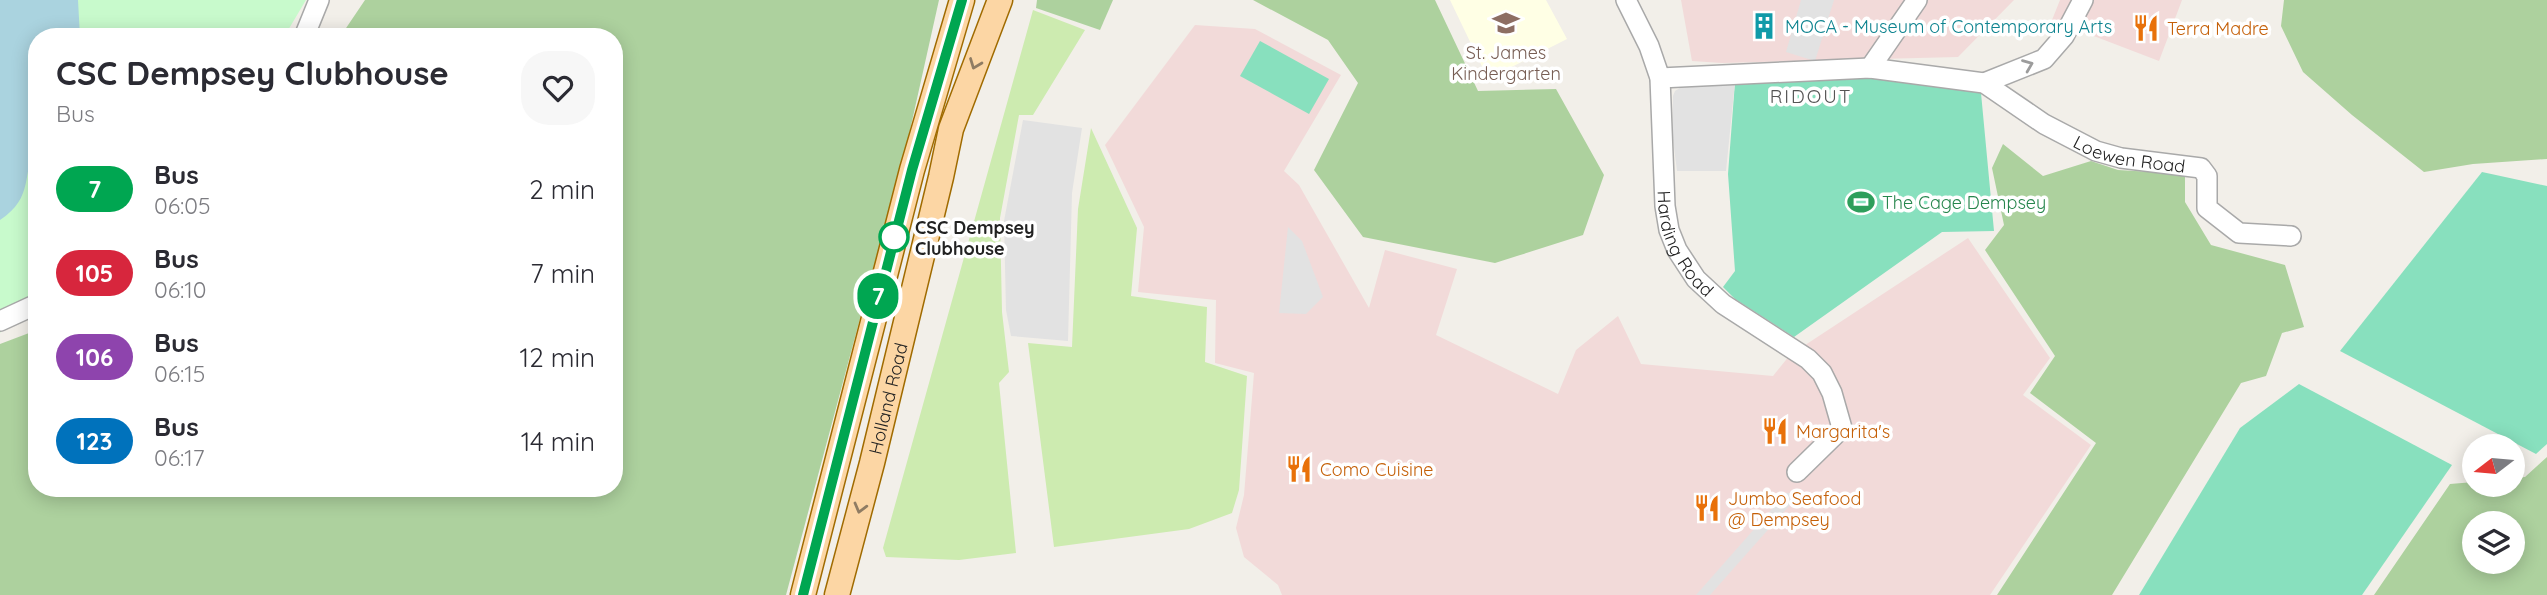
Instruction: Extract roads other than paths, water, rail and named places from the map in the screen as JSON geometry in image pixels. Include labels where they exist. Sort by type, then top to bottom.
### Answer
[{"type":"main road","name":"Holland Road","points":[[803,595],[912,170],[962,0]]},
{"type":"main road","name":"Holland Road","points":[[837,595],[951,129],[1000,0]]},
{"type":"main road","points":[[864,356],[897,356]]},
{"type":"street","points":[[308,28],[319,0]]},
{"type":"street","name":"Harding Road","points":[[1626,0],[1649,46],[1660,78],[1665,206],[1677,250],[1696,279],[1723,304],[1808,359],[1822,373],[1832,393],[1842,428],[1797,472]]},
{"type":"street","points":[[1870,68],[1917,0]]},
{"type":"street","name":"Loewen Road","points":[[1984,83],[2044,59],[2064,36],[2083,0]]},
{"type":"street","name":"Loewen Road","points":[[1660,78],[1870,68],[1984,83],[2044,124],[2096,151],[2121,158],[2201,168],[2207,176],[2207,208],[2239,233],[2291,236]]},
{"type":"street","points":[[0,321],[28,308]]},
{"type":"water","points":[[0,0],[78,0],[80,28],[28,28],[28,174],[18,203],[0,220]]},
{"type":"place","name":"St. James Kindergarten","points":[[1506,23]]},
{"type":"place","name":"MOCA - Museum of Contemporary Arts","points":[[1764,26]]},
{"type":"place","name":"Terra Madre","points":[[2146,28]]},
{"type":"place","name":"The Cage Dempsey","points":[[1861,202]]},
{"type":"place","name":"CSC Dempsey Clubhouse","points":[[894,237]]},
{"type":"place","name":"Margarita's","points":[[1775,431]]},
{"type":"place","name":"Como Cuisine","points":[[1299,469]]},
{"type":"place","name":"Jumbo Seafood @ Dempsey","points":[[1707,508]]},
{"type":"district","name":"RIDOUT","points":[[1811,96]]}]
